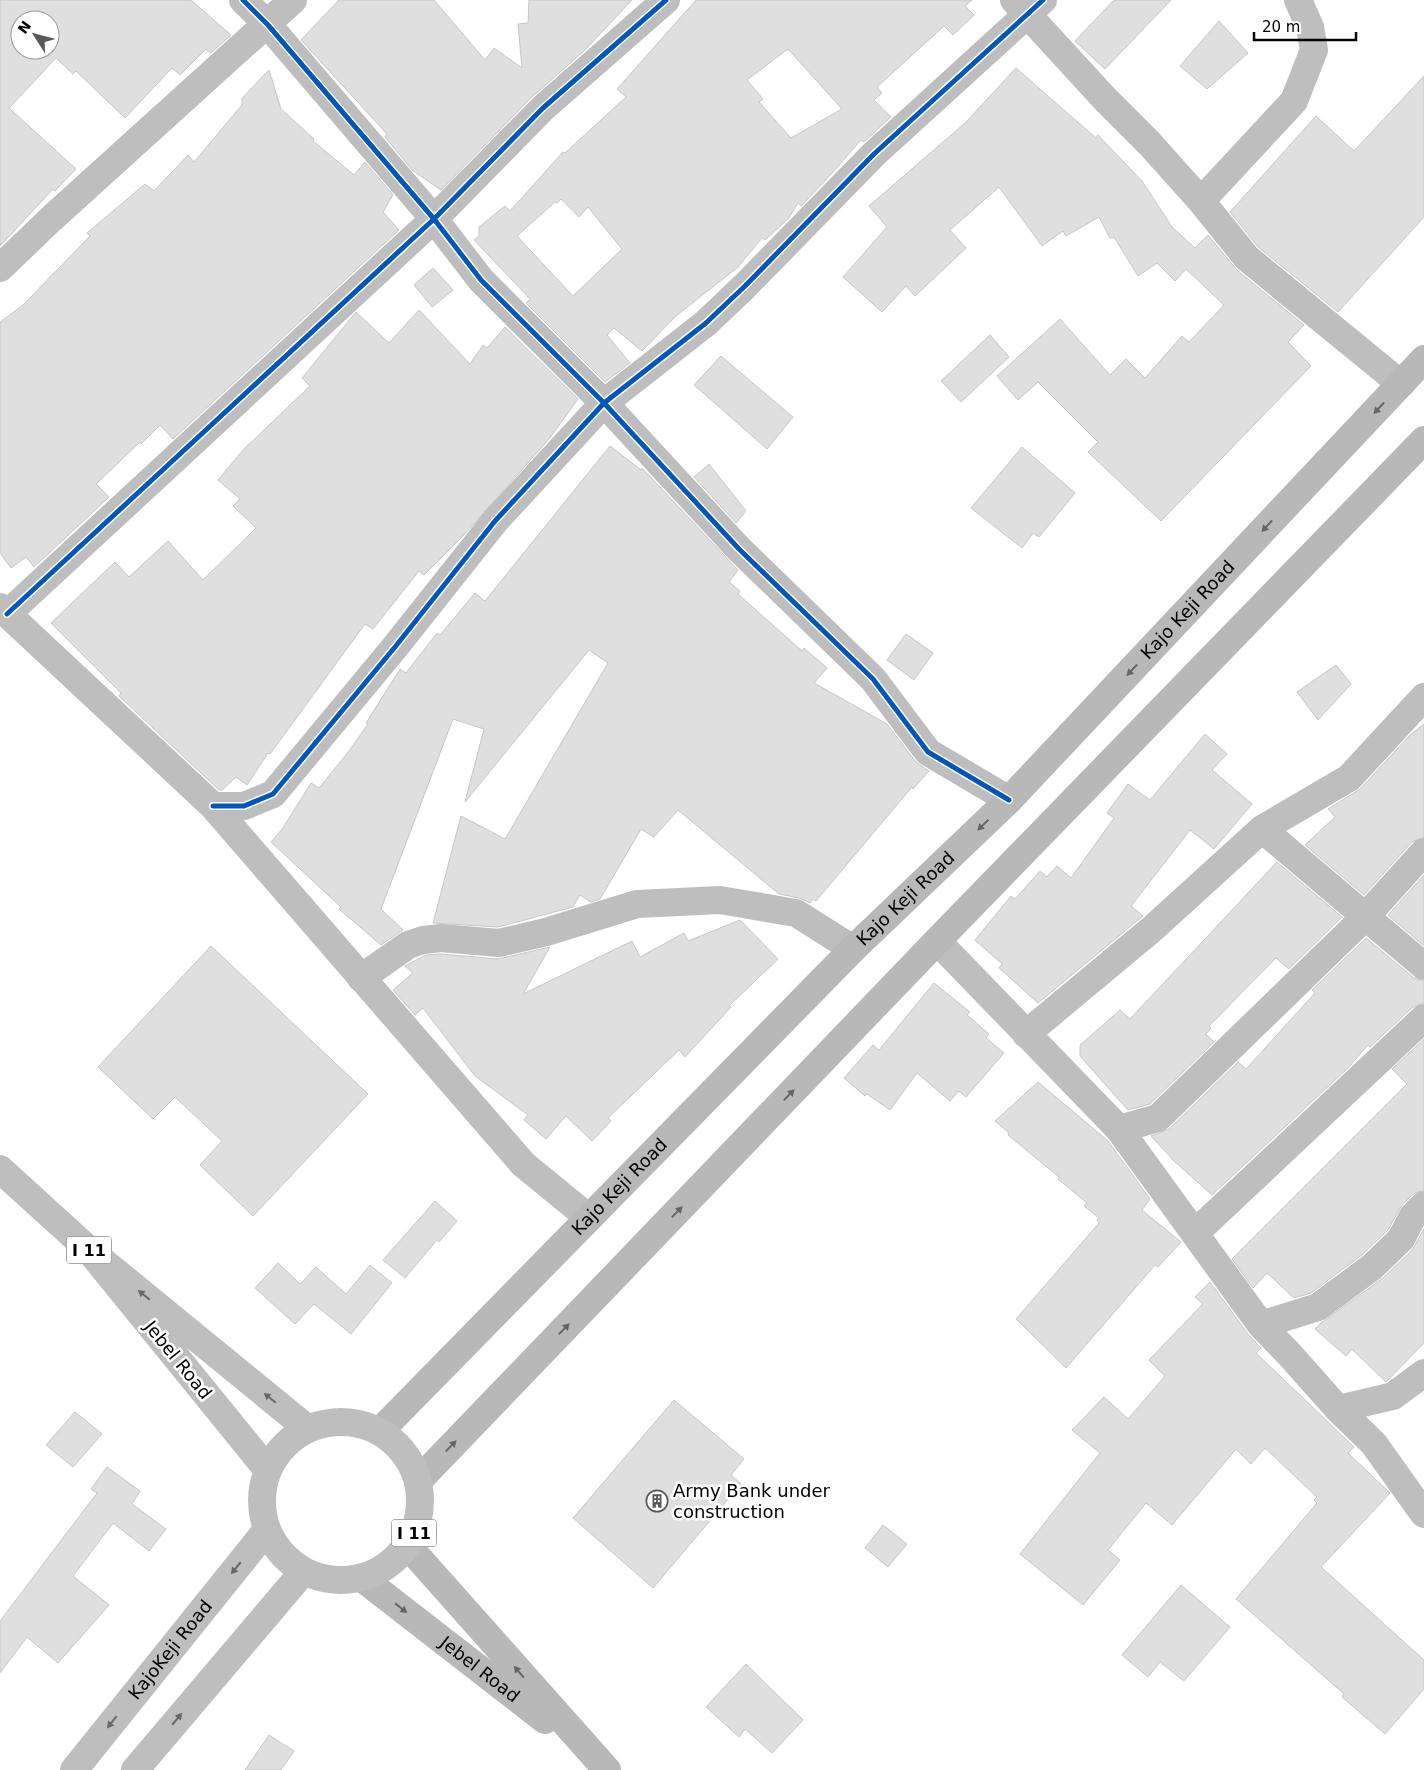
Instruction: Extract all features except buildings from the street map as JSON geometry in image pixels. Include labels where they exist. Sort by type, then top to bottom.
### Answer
[{"type":"main road","name":"Kajo Keji Road","points":[[380,1431],[853,949],[1009,800],[1424,359]]},
{"type":"main road","points":[[418,1481],[937,941],[1424,440]]},
{"type":"main road","name":"Jebel Road","points":[[407,1545],[602,1766]]},
{"type":"main road","name":"Jebel Road","points":[[362,1578],[602,1766]]},
{"type":"street","points":[[243,0],[268,25],[434,218],[481,280],[604,403],[739,549],[873,679],[928,752],[1009,800]]},
{"type":"street","points":[[0,268],[51,219],[294,0]]},
{"type":"street","points":[[589,1218],[523,1164],[213,806],[3,611],[434,218],[543,108],[666,0]]},
{"type":"street","points":[[1201,201],[1294,101],[1314,50],[1310,27],[1298,0]]},
{"type":"street","points":[[213,806],[244,806],[273,794],[290,776],[395,647],[495,521],[604,403],[712,317],[746,286],[874,154],[1028,5],[1201,201],[1247,258],[1401,384]]},
{"type":"street","points":[[1026,1034],[1152,929],[1262,829],[1349,778],[1424,697]]},
{"type":"street","points":[[1262,829],[1424,966]]},
{"type":"street","points":[[1119,1129],[1158,1118],[1366,916],[1424,852]]},
{"type":"street","points":[[361,978],[408,945],[423,940],[440,938],[499,942],[546,932],[637,904],[720,900],[796,913],[853,949]]},
{"type":"street","points":[[937,941],[1119,1129],[1261,1325],[1338,1409],[1374,1444],[1424,1514]]},
{"type":"street","points":[[1195,1233],[1424,1018]]},
{"type":"street","name":"Jebel Road","points":[[0,1169],[89,1250],[308,1429]]},
{"type":"street","points":[[1261,1325],[1318,1307],[1372,1267],[1401,1240],[1413,1216],[1424,1205]]},
{"type":"street","name":"Jebel Road","points":[[89,1250],[268,1469]]},
{"type":"street","points":[[1338,1409],[1393,1396],[1424,1373]]},
{"type":"street","name":"I 11","points":[[326,1423],[363,1424],[380,1431],[397,1444],[406,1456],[418,1481],[419,1514],[415,1530],[407,1545],[394,1560],[380,1570],[362,1578],[342,1581],[322,1579],[303,1572],[288,1562],[275,1548],[266,1531],[261,1511],[262,1490],[268,1469],[292,1438],[308,1429],[326,1423]]},
{"type":"street","name":"KajoKeji Road","points":[[74,1770],[155,1666],[266,1531]]},
{"type":"street","points":[[135,1770],[303,1572]]},
{"type":"cycle path","points":[[243,0],[268,25],[434,219],[481,280],[604,403],[739,549],[873,679],[928,752],[1009,800]]},
{"type":"cycle path","points":[[7,614],[434,219],[543,108],[666,0]]},
{"type":"cycle path","points":[[213,806],[244,806],[273,794],[395,647],[495,521],[604,403],[706,323],[745,286],[874,154],[1043,0]]},
{"type":"place","name":"Army Bank under construction","points":[[657,1501]]}]
